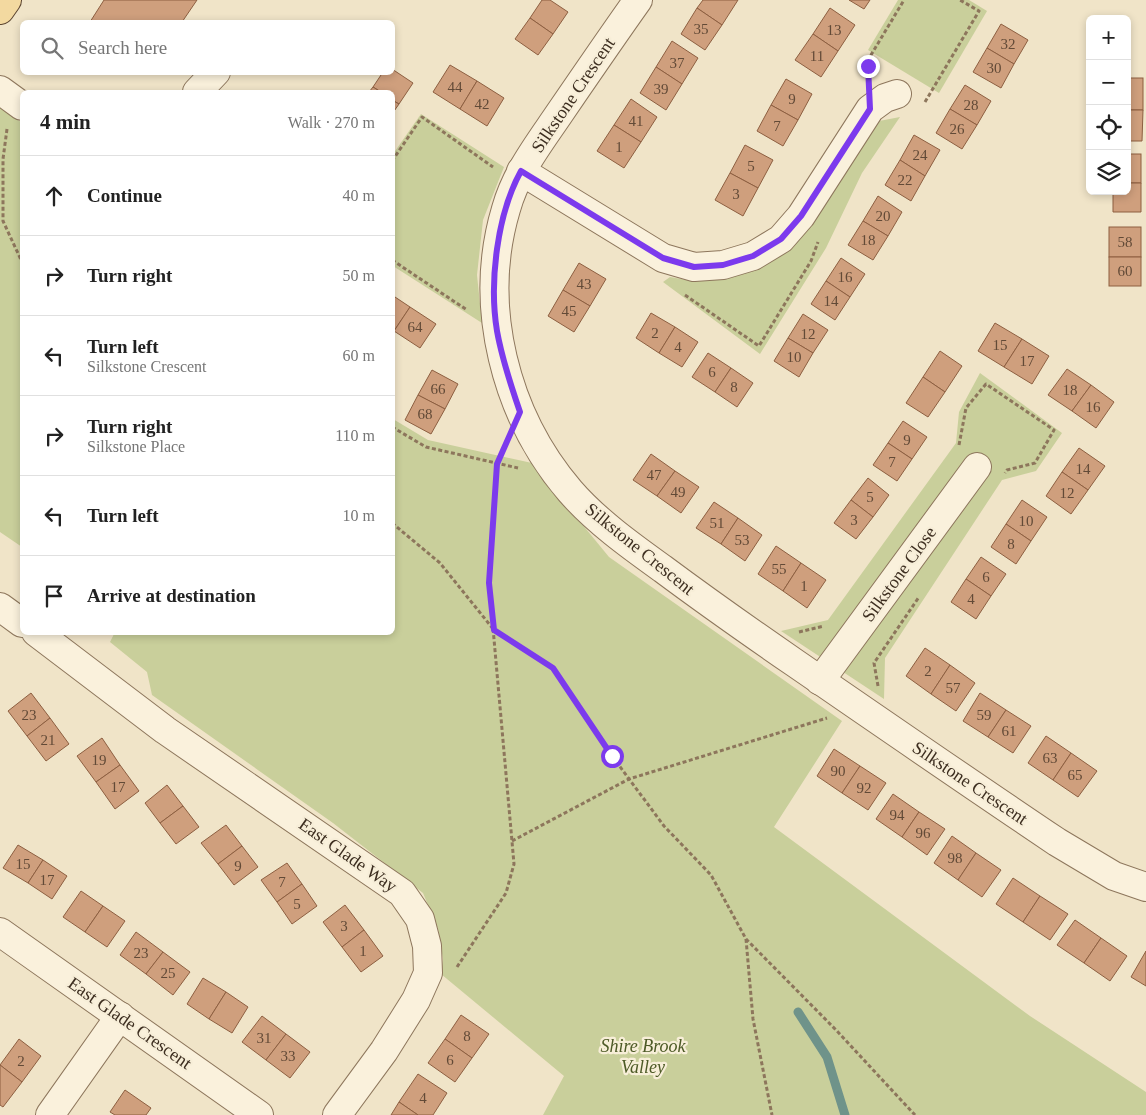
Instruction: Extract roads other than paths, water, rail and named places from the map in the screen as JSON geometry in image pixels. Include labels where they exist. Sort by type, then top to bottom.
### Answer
[{"type":"main road","points":[[0,10],[7,0]]},
{"type":"street","name":"Silkstone Crescent","points":[[638,0],[518,176],[505,211],[498,243],[494,277],[497,329],[506,369],[520,412],[543,454],[571,493],[625,542],[713,607],[1057,842],[1114,876],[1146,887]]},
{"type":"street","points":[[199,90],[213,75]]},
{"type":"street","points":[[0,90],[15,116]]},
{"type":"street","points":[[518,176],[663,258],[694,267],[723,265],[753,256],[781,239],[801,216],[870,109],[885,98],[897,94]]},
{"type":"street","name":"Silkstone Close","points":[[820,681],[977,467]]},
{"type":"street","points":[[0,606],[20,621]]},
{"type":"street","name":"East Glade Way","points":[[40,635],[164,730],[402,893],[420,919],[427,946],[428,973],[416,1000],[337,1115]]},
{"type":"street","name":"East Glade Crescent","points":[[0,932],[259,1115]]},
{"type":"street","points":[[50,1115],[120,1016]]},
{"type":"waterway","points":[[798,1012],[827,1057],[845,1115]]},
{"type":"park label","name":"Shire Brook Valley","points":[[643,1056]]}]
